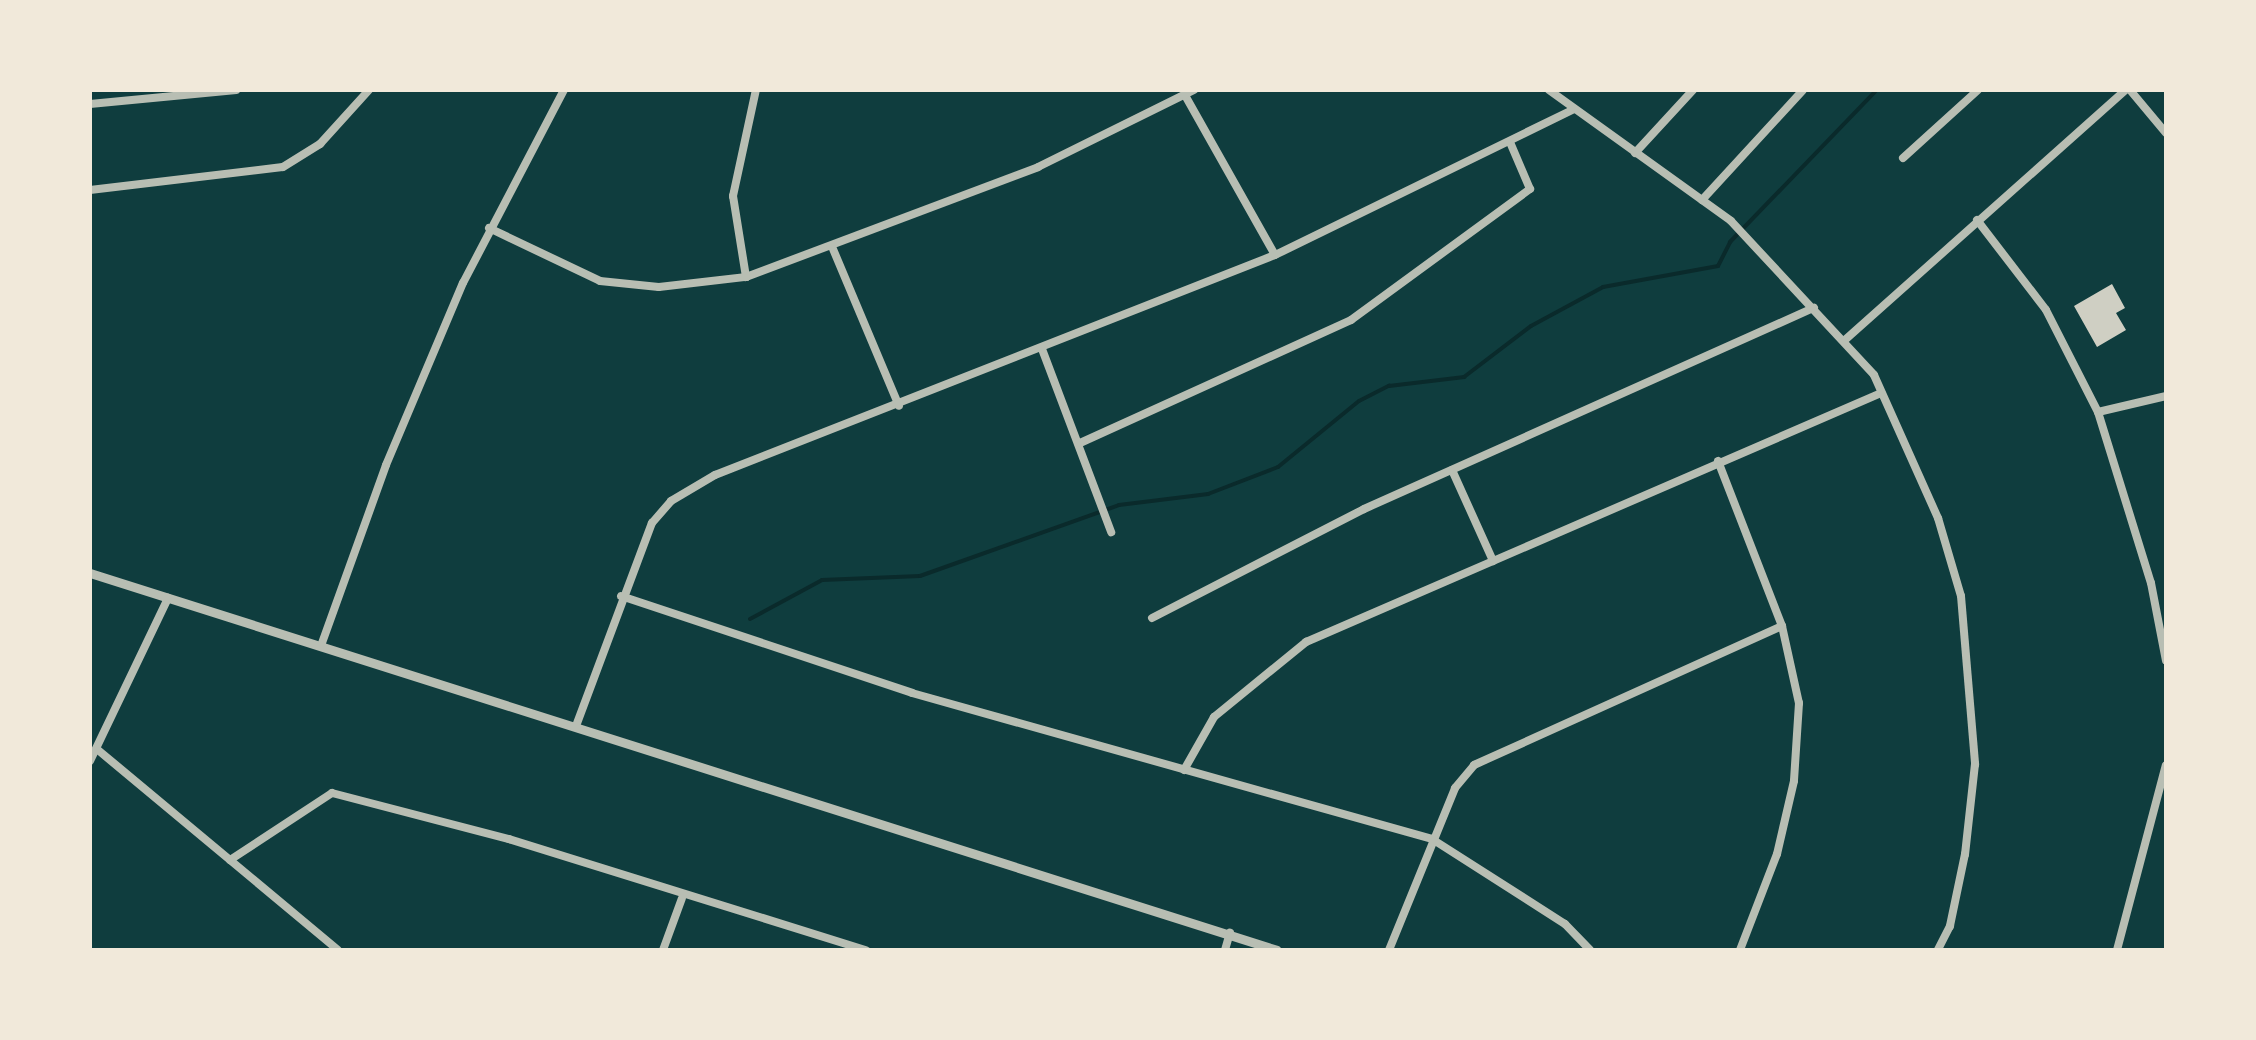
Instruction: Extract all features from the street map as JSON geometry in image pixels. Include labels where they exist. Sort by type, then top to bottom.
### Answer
[{"type":"street","points":[[90,104],[236,90]]},
{"type":"street","points":[[90,190],[283,166],[320,144],[369,90]]},
{"type":"street","points":[[322,643],[386,465],[489,228],[564,90]]},
{"type":"street","points":[[746,277],[733,196],[756,90]]},
{"type":"street","points":[[1550,90],[1732,221],[1846,340],[1881,393],[1938,518],[1961,596],[1975,764],[1966,854],[1950,926],[1938,950]]},
{"type":"street","points":[[1635,154],[1693,90]]},
{"type":"street","points":[[1702,200],[1802,90]]},
{"type":"street","points":[[1904,158],[1978,90]]},
{"type":"street","points":[[1846,340],[2128,90],[2166,134]]},
{"type":"street","points":[[489,228],[600,281],[658,287],[746,277],[833,248],[1038,167],[1190,93],[1275,255]]},
{"type":"street","points":[[576,726],[652,523],[671,501],[715,474],[899,406],[1275,255],[1574,109]]},
{"type":"street","points":[[1080,443],[1350,320],[1530,189],[1510,142]]},
{"type":"street","points":[[1978,220],[2046,310],[2098,412],[2151,583],[2166,660]]},
{"type":"street","points":[[833,248],[899,406]]},
{"type":"street","points":[[1152,618],[1452,470],[1814,308]]},
{"type":"street","points":[[1042,349],[1102,496],[1111,532]]},
{"type":"street","points":[[1184,770],[1214,716],[1306,642],[1881,393]]},
{"type":"street","points":[[2098,412],[2166,396]]},
{"type":"street","points":[[1718,462],[1782,626],[1798,703],[1794,781],[1777,854],[1740,950]]},
{"type":"street","points":[[1452,470],[1494,560]]},
{"type":"street","points":[[90,572],[1276,950]]},
{"type":"street","points":[[622,596],[912,693],[1432,839],[1565,924],[1590,950]]},
{"type":"street","points":[[90,761],[168,598]]},
{"type":"street","points":[[1389,950],[1455,788],[1474,765],[1782,626]]},
{"type":"street","points":[[98,750],[338,950]]},
{"type":"street","points":[[2117,950],[2166,765]]},
{"type":"street","points":[[230,860],[332,793],[509,840],[682,898],[866,950]]},
{"type":"street","points":[[663,950],[682,898]]},
{"type":"street","points":[[1225,950],[1230,933]]},
{"type":"building","points":[[2112,284],[2125,308],[2116,313],[2126,330],[2097,347],[2074,306]]},
{"type":"waterway","points":[[750,619],[822,580],[920,576],[1119,505],[1208,494],[1278,467],[1359,401],[1389,386],[1464,377],[1531,326],[1603,287],[1718,266],[1730,242],[1877,90]]}]
